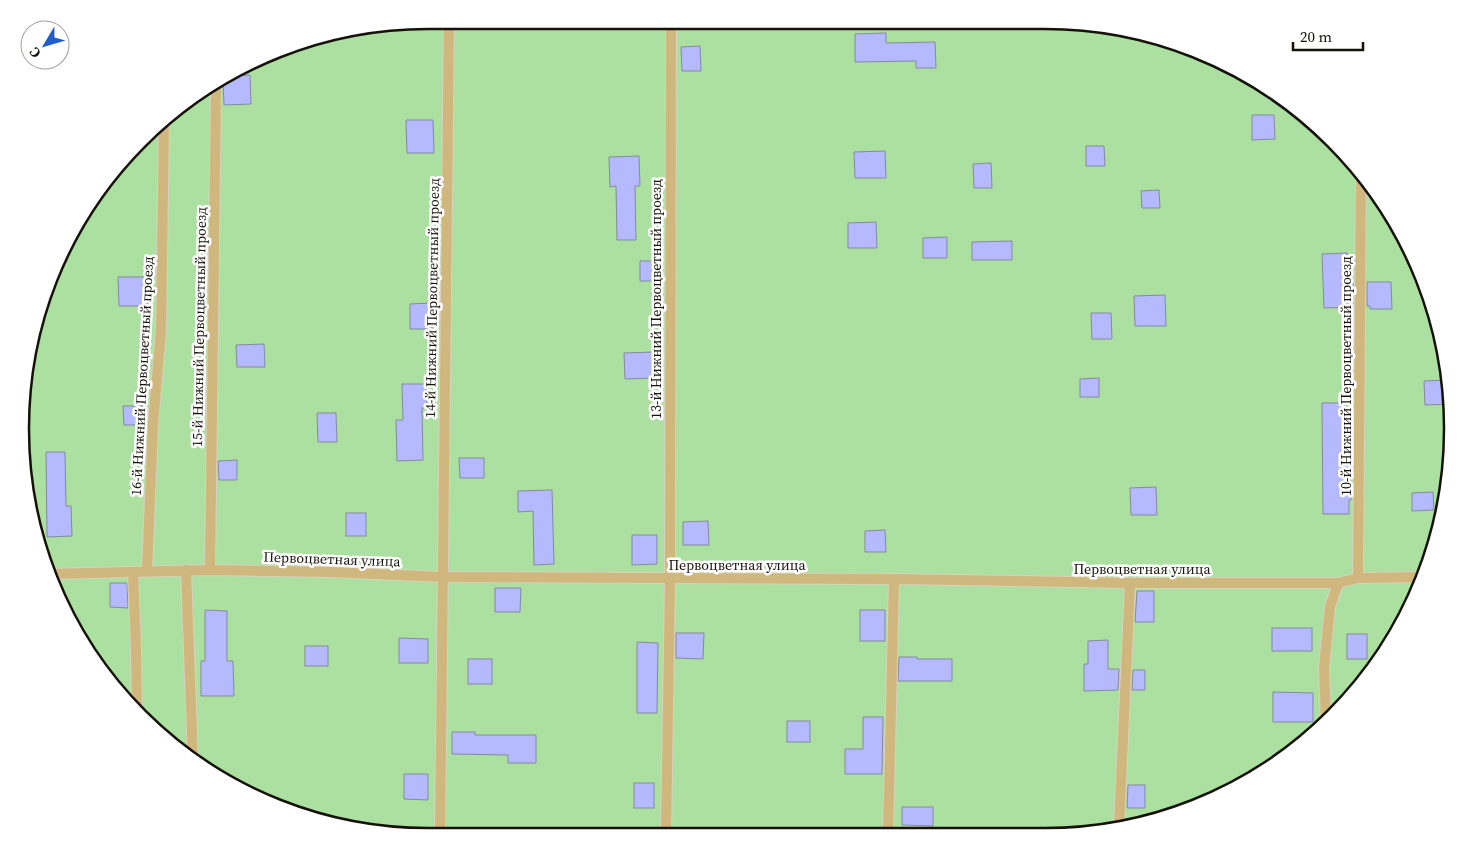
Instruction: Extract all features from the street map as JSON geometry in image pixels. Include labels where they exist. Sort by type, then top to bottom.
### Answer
[{"type":"lane","name":"14-й Нижний Первоцветный проезд","points":[[440,828],[449,29]]},
{"type":"lane","name":"13-й Нижний Первоцветный проезд","points":[[666,828],[670,578],[671,29]]},
{"type":"lane","name":"15-й Нижний Первоцветный проезд","points":[[210,570],[216,90]]},
{"type":"lane","name":"16-й Нижний Первоцветный проезд","points":[[148,571],[153,424],[161,330],[164,129]]},
{"type":"lane","name":"10-й Нижний Первоцветный проезд","points":[[1358,578],[1361,184]]},
{"type":"lane","points":[[186,570],[193,751]]},
{"type":"lane","name":"Первоцветная улица","points":[[56,574],[210,570],[329,572],[443,577],[894,579],[1130,583],[1338,583],[1358,578],[1415,577]]},
{"type":"lane","points":[[133,572],[137,701]]},
{"type":"lane","points":[[888,828],[894,579]]},
{"type":"lane","points":[[1119,821],[1130,583]]},
{"type":"lane","points":[[1326,712],[1324,667],[1330,606],[1338,583]]},
{"type":"green space","points":[[402,30],[1071,30],[1122,36],[1173,50],[1221,70],[1267,96],[1288,111],[1327,146],[1362,185],[1377,206],[1391,229],[1414,276],[1431,325],[1437,351],[1441,376],[1444,428],[1441,481],[1437,506],[1431,532],[1414,581],[1391,628],[1377,651],[1362,672],[1327,711],[1288,746],[1267,761],[1244,775],[1197,798],[1148,815],[1097,825],[1045,828],[402,827],[351,821],[300,807],[252,787],[206,761],[165,729],[111,672],[82,628],[59,581],[42,532],[36,506],[30,455],[29,428],[32,376],[42,325],[59,276],[82,229],[96,206],[128,165],[185,111],[229,82],[276,59],[300,50],[351,36]]},
{"type":"building","points":[[886,33],[886,43],[935,42],[936,68],[916,68],[916,61],[855,62],[855,34]]},
{"type":"building","points":[[700,46],[701,71],[682,71],[681,47]]},
{"type":"building","points":[[250,75],[251,104],[224,105],[223,86],[241,76]]},
{"type":"building","points":[[1252,115],[1274,115],[1275,139],[1252,140]]},
{"type":"building","points":[[406,120],[433,120],[434,153],[407,153]]},
{"type":"building","points":[[1086,146],[1104,146],[1105,166],[1086,166]]},
{"type":"building","points":[[885,151],[886,178],[855,178],[854,152]]},
{"type":"building","points":[[639,156],[640,186],[635,186],[636,240],[617,240],[616,186],[610,187],[609,157]]},
{"type":"building","points":[[991,163],[992,188],[974,188],[973,164]]},
{"type":"building","points":[[1159,190],[1160,208],[1142,208],[1141,191]]},
{"type":"building","points":[[876,222],[877,248],[848,248],[848,223]]},
{"type":"building","points":[[947,237],[947,258],[923,258],[923,238]]},
{"type":"building","points":[[1012,241],[1012,260],[972,260],[972,242]]},
{"type":"building","points":[[1347,253],[1348,283],[1353,283],[1353,307],[1324,308],[1322,254]]},
{"type":"building","points":[[640,261],[660,261],[661,281],[640,281]]},
{"type":"building","points":[[118,277],[147,277],[147,306],[119,306]]},
{"type":"building","points":[[1367,282],[1391,282],[1392,309],[1370,309],[1370,306],[1367,306]]},
{"type":"building","points":[[1165,295],[1166,326],[1135,326],[1134,296]]},
{"type":"building","points":[[431,303],[432,329],[410,329],[410,304]]},
{"type":"building","points":[[1091,313],[1111,313],[1112,339],[1092,339]]},
{"type":"building","points":[[264,344],[265,367],[237,367],[236,345]]},
{"type":"building","points":[[655,352],[655,378],[625,379],[624,353]]},
{"type":"building","points":[[1099,378],[1099,397],[1080,397],[1080,379]]},
{"type":"building","points":[[1441,380],[1443,404],[1425,405],[1424,381]]},
{"type":"building","points":[[402,384],[426,384],[427,408],[422,408],[423,460],[397,461],[396,420],[403,420]]},
{"type":"building","points":[[1322,403],[1344,403],[1344,421],[1349,421],[1351,500],[1349,500],[1349,514],[1323,514]]},
{"type":"building","points":[[123,406],[147,406],[146,425],[124,425]]},
{"type":"building","points":[[317,413],[336,413],[337,442],[318,442]]},
{"type":"building","points":[[46,452],[65,452],[66,506],[71,506],[72,536],[47,537]]},
{"type":"building","points":[[459,458],[484,458],[484,478],[460,478]]},
{"type":"building","points":[[237,460],[237,480],[219,480],[218,461]]},
{"type":"building","points":[[1156,487],[1157,515],[1131,515],[1130,488]]},
{"type":"building","points":[[552,490],[554,564],[534,565],[533,511],[518,512],[518,491]]},
{"type":"building","points":[[1433,492],[1434,510],[1412,511],[1412,493]]},
{"type":"building","points":[[346,513],[366,513],[366,536],[346,536]]},
{"type":"building","points":[[708,521],[709,545],[683,545],[683,522]]},
{"type":"building","points":[[885,530],[886,552],[865,552],[865,531]]},
{"type":"building","points":[[632,535],[657,535],[657,564],[632,565]]},
{"type":"building","points":[[110,583],[127,583],[128,608],[110,607]]},
{"type":"building","points":[[495,588],[521,588],[520,612],[495,612]]},
{"type":"building","points":[[1137,591],[1154,591],[1154,622],[1135,622]]},
{"type":"building","points":[[205,610],[227,611],[227,661],[233,661],[234,696],[201,696],[201,661],[205,661]]},
{"type":"building","points":[[860,610],[885,610],[885,641],[860,641]]},
{"type":"building","points":[[1272,628],[1312,628],[1312,651],[1272,651]]},
{"type":"building","points":[[676,633],[704,633],[703,659],[676,658]]},
{"type":"building","points":[[1347,634],[1367,634],[1367,659],[1347,659]]},
{"type":"building","points":[[399,638],[428,639],[428,663],[399,663]]},
{"type":"building","points":[[1108,640],[1108,669],[1119,669],[1118,690],[1084,691],[1084,664],[1088,664],[1088,641]]},
{"type":"building","points":[[637,642],[658,643],[657,713],[637,713]]},
{"type":"building","points":[[305,646],[328,646],[328,666],[305,666]]},
{"type":"building","points":[[899,657],[952,659],[952,681],[898,681]]},
{"type":"building","points":[[468,659],[492,659],[492,684],[468,684]]},
{"type":"building","points":[[1133,670],[1145,670],[1145,690],[1132,690]]},
{"type":"building","points":[[1273,692],[1313,693],[1313,722],[1273,722]]},
{"type":"building","points":[[863,717],[883,717],[882,774],[845,774],[845,749],[863,749]]},
{"type":"building","points":[[787,721],[810,721],[810,742],[787,742]]},
{"type":"building","points":[[452,732],[475,732],[475,735],[536,735],[536,763],[508,763],[508,755],[452,754]]},
{"type":"building","points":[[404,774],[428,774],[428,800],[404,799]]},
{"type":"building","points":[[634,783],[654,783],[654,808],[634,808]]},
{"type":"building","points":[[1128,785],[1145,785],[1145,808],[1127,808]]},
{"type":"building","points":[[902,807],[933,807],[933,826],[902,825]]}]
